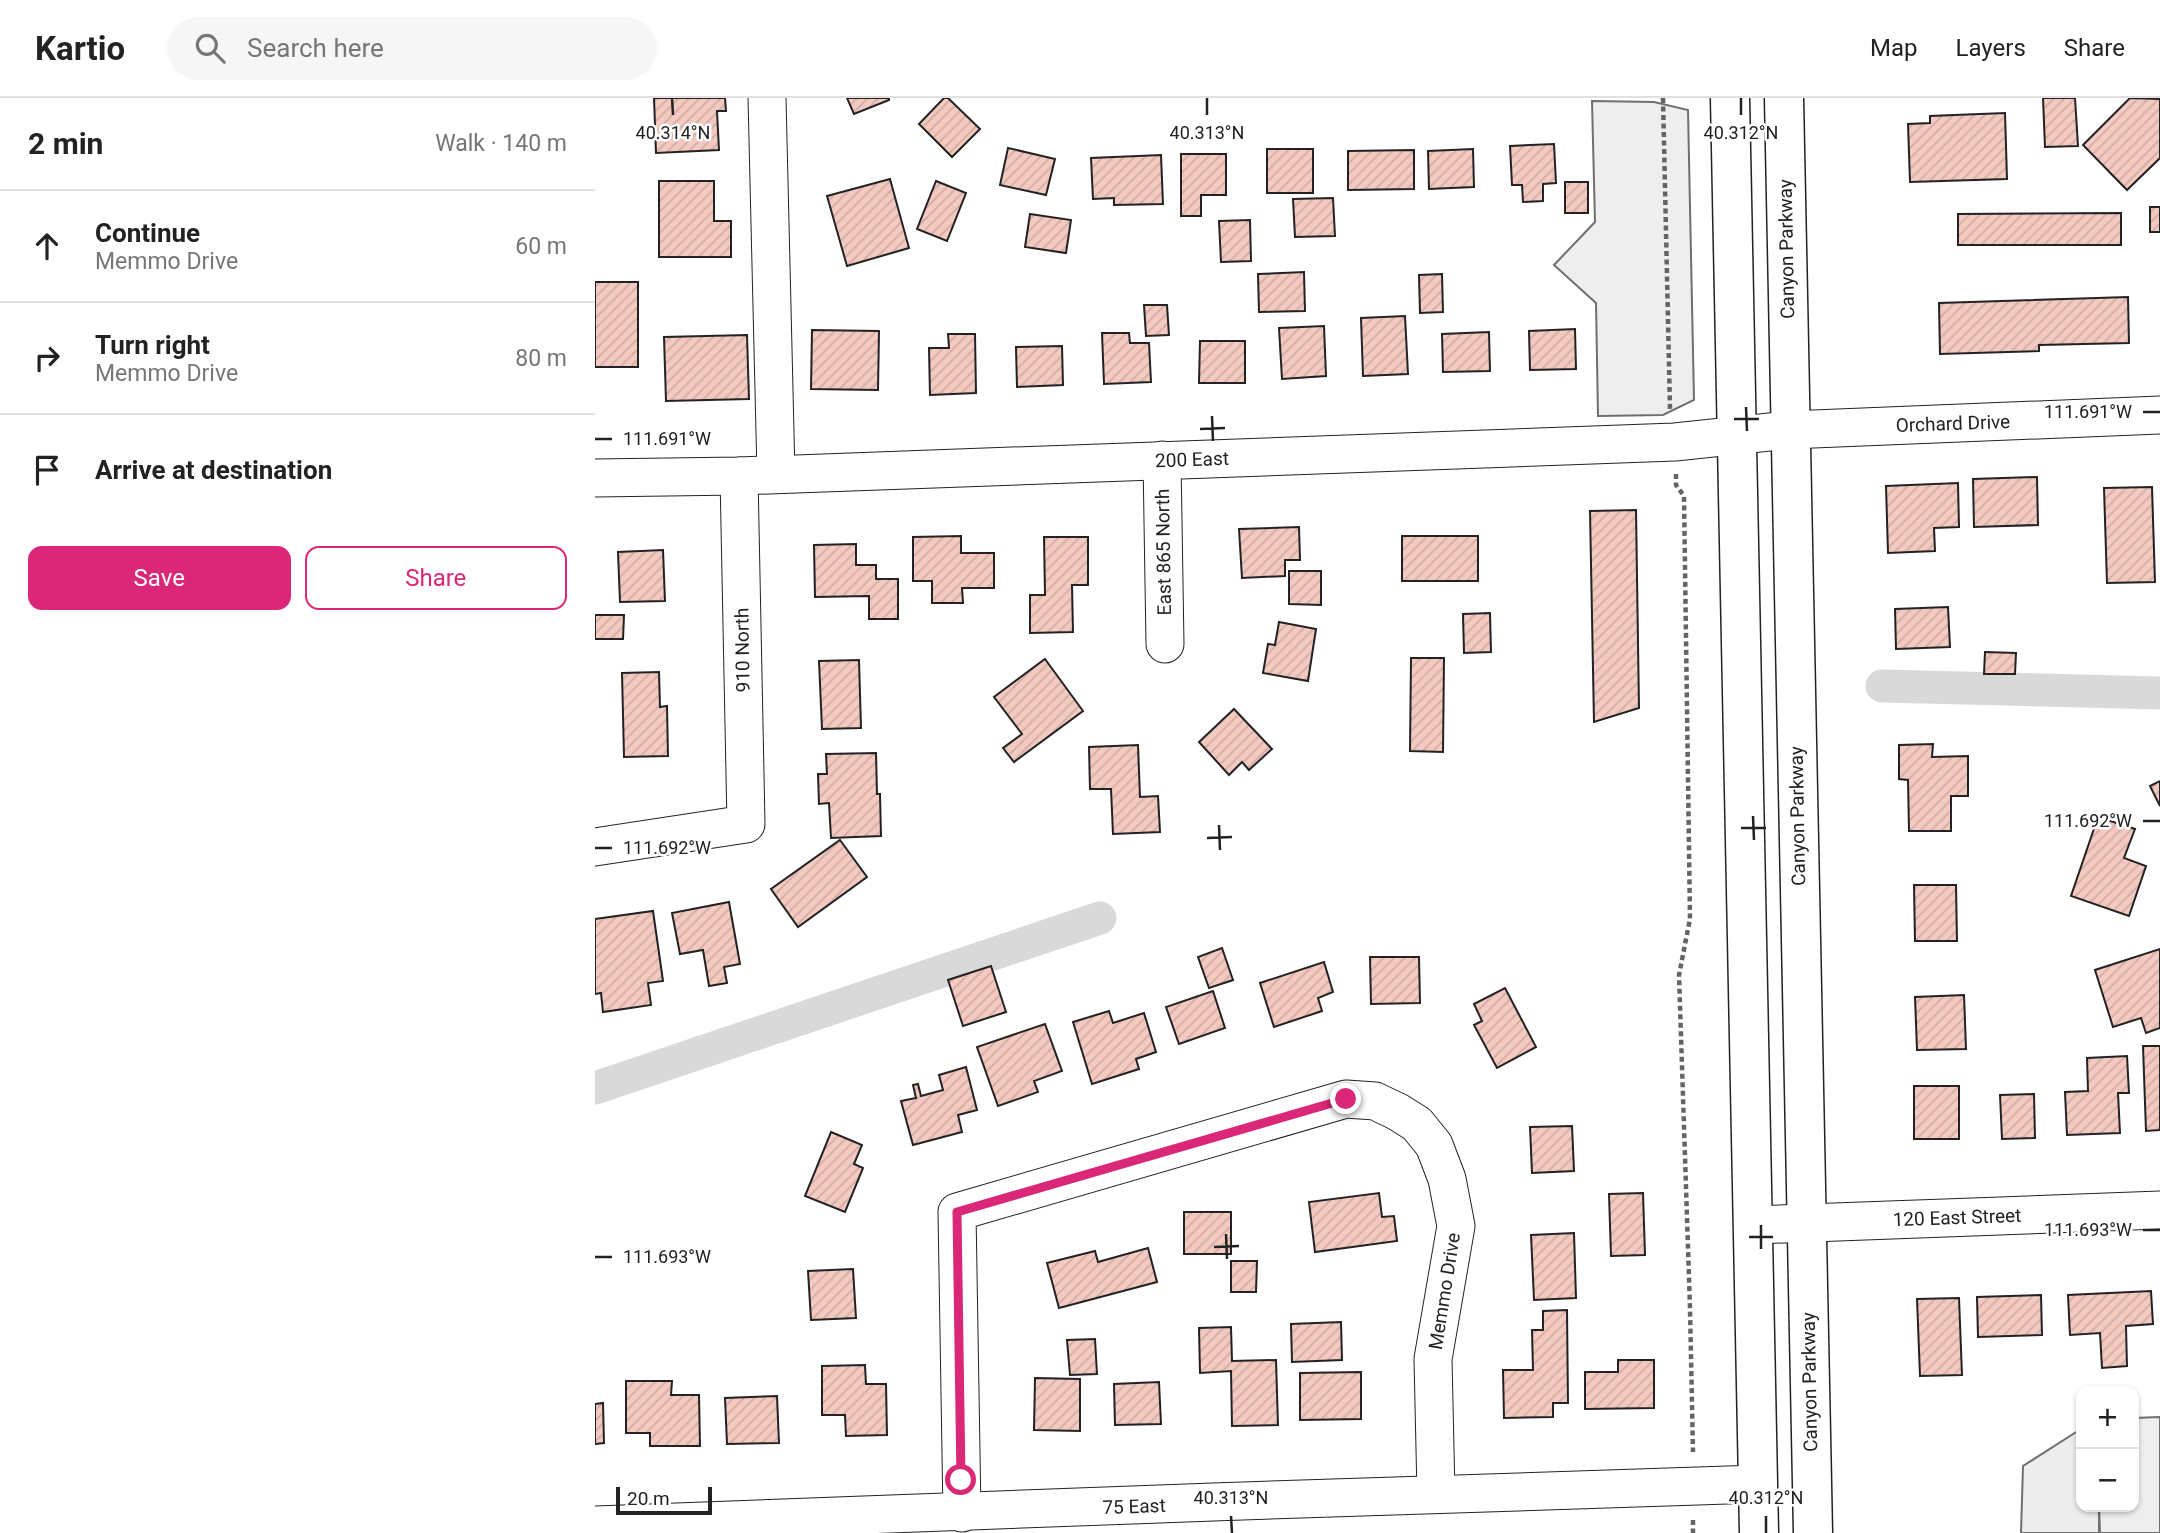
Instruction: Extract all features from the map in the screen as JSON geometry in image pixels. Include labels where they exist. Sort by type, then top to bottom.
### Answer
[{"type":"highway","points":[[1730,98],[1759,1533]]},
{"type":"highway","name":"Canyon Parkway","points":[[1784,98],[1813,1533]]},
{"type":"street","points":[[768,98],[776,474]]},
{"type":"street","name":"Orchard Drive","points":[[1789,430],[2160,415]]},
{"type":"street","name":"200 East","points":[[595,478],[739,476],[1675,442],[1789,430]]},
{"type":"street","name":"East 865 North","points":[[1162,460],[1165,645]]},
{"type":"street","name":"910 North","points":[[595,847],[746,824],[739,476]]},
{"type":"street","name":"Memmo Drive","points":[[962,1513],[957,1212],[1346,1099],[1375,1101],[1417,1124],[1434,1145],[1447,1180],[1456,1226],[1433,1359],[1436,1494]]},
{"type":"street","name":"120 East Street","points":[[1754,1225],[2160,1210]]},
{"type":"street","name":"75 East","points":[[595,1525],[1758,1485]]},
{"type":"path","points":[[1663,98],[1670,417]]},
{"type":"path","points":[[1676,485],[1684,496],[1690,919],[1679,975],[1691,1308],[1693,1451]]},
{"type":"path","points":[[1692,1517],[1693,1533]]},
{"type":"shaded area","points":[[1592,101],[1654,102],[1688,110],[1694,400],[1663,415],[1598,416],[1596,303],[1554,265],[1595,222]]},
{"type":"shaded area","points":[[2160,1417],[2160,1533],[2100,1533],[2099,1512],[2139,1512],[2139,1418]]},
{"type":"shaded area","points":[[2076,1432],[2076,1512],[2099,1512],[2099,1533],[2021,1533],[2023,1466]]},
{"type":"building","points":[[654,98],[725,98],[726,111],[717,111],[719,150],[656,153]]},
{"type":"building","points":[[847,98],[889,98],[889,100],[854,114]]},
{"type":"building","points":[[944,98],[948,98],[980,129],[952,157],[919,124]]},
{"type":"building","points":[[2043,98],[2075,98],[2078,146],[2045,147]]},
{"type":"building","points":[[2130,98],[2160,99],[2160,158],[2127,190],[2083,145]]},
{"type":"building","points":[[2005,113],[2007,179],[1910,182],[1908,124],[1930,123],[1930,116]]},
{"type":"building","points":[[1554,144],[1556,183],[1543,184],[1543,201],[1523,202],[1522,185],[1512,185],[1510,146]]},
{"type":"building","points":[[1008,148],[1055,159],[1046,195],[1000,185]]},
{"type":"building","points":[[1267,149],[1313,149],[1313,193],[1267,193]]},
{"type":"building","points":[[1473,149],[1474,187],[1429,189],[1428,151]]},
{"type":"building","points":[[1414,150],[1414,189],[1348,190],[1348,151]]},
{"type":"building","points":[[1181,154],[1226,154],[1226,195],[1201,195],[1201,216],[1181,216]]},
{"type":"building","points":[[1161,155],[1163,204],[1114,205],[1114,198],[1093,199],[1091,158]]},
{"type":"building","points":[[890,179],[909,248],[847,266],[827,196]]},
{"type":"building","points":[[659,181],[714,181],[714,221],[731,221],[731,257],[659,257]]},
{"type":"building","points":[[936,181],[966,193],[947,241],[917,229]]},
{"type":"building","points":[[1565,182],[1588,182],[1588,213],[1565,213]]},
{"type":"building","points":[[1333,198],[1335,236],[1295,237],[1293,199]]},
{"type":"building","points":[[2150,207],[2160,207],[2160,232],[2150,232]]},
{"type":"building","points":[[2121,213],[2121,245],[1958,245],[1958,214]]},
{"type":"building","points":[[1030,214],[1071,220],[1066,253],[1025,247]]},
{"type":"building","points":[[1250,220],[1251,261],[1221,262],[1219,221]]},
{"type":"building","points":[[1304,272],[1305,311],[1259,312],[1258,274]]},
{"type":"building","points":[[1442,274],[1443,312],[1420,313],[1419,275]]},
{"type":"building","points":[[595,282],[638,282],[638,367],[595,367]]},
{"type":"building","points":[[2128,297],[2129,343],[2039,345],[2039,351],[1940,354],[1939,303]]},
{"type":"building","points":[[1144,305],[1167,305],[1169,335],[1146,336]]},
{"type":"building","points":[[1405,316],[1408,374],[1363,376],[1361,318]]},
{"type":"building","points":[[1324,326],[1326,376],[1282,379],[1279,328]]},
{"type":"building","points":[[1575,329],[1576,369],[1530,370],[1529,331]]},
{"type":"building","points":[[812,330],[879,331],[878,390],[811,389]]},
{"type":"building","points":[[1489,332],[1490,371],[1443,372],[1442,334]]},
{"type":"building","points":[[1102,333],[1129,333],[1130,343],[1149,343],[1151,382],[1104,384]]},
{"type":"building","points":[[948,334],[975,334],[976,393],[930,395],[929,348],[949,348]]},
{"type":"building","points":[[747,335],[749,399],[666,401],[664,337]]},
{"type":"building","points":[[1200,341],[1245,341],[1245,383],[1199,383]]},
{"type":"building","points":[[1062,346],[1063,385],[1017,387],[1016,347]]},
{"type":"building","points":[[2037,477],[2038,525],[1974,527],[1973,479]]},
{"type":"building","points":[[1958,483],[1959,527],[1934,528],[1935,551],[1888,553],[1886,486]]},
{"type":"building","points":[[2152,487],[2155,582],[2107,583],[2104,488]]},
{"type":"building","points":[[1636,510],[1639,708],[1594,722],[1590,511]]},
{"type":"building","points":[[1299,527],[1300,560],[1285,560],[1285,576],[1242,578],[1239,529]]},
{"type":"building","points":[[961,536],[961,553],[994,553],[994,588],[962,588],[963,603],[932,603],[932,581],[913,581],[913,537]]},
{"type":"building","points":[[1402,536],[1478,536],[1478,581],[1402,581]]},
{"type":"building","points":[[1044,537],[1088,537],[1088,585],[1072,585],[1073,632],[1030,633],[1030,595],[1045,595]]},
{"type":"building","points":[[856,544],[856,565],[876,565],[876,579],[898,579],[898,619],[869,619],[869,596],[815,597],[814,545]]},
{"type":"building","points":[[663,550],[665,601],[620,602],[618,552]]},
{"type":"building","points":[[1289,571],[1321,571],[1321,605],[1289,604]]},
{"type":"building","points":[[1948,607],[1950,647],[1896,649],[1895,609]]},
{"type":"building","points":[[1490,613],[1491,652],[1464,653],[1463,614]]},
{"type":"building","points":[[595,615],[624,615],[623,639],[595,639]]},
{"type":"building","points":[[1279,622],[1316,629],[1308,681],[1263,673],[1268,644],[1275,645]]},
{"type":"building","points":[[1985,652],[2016,653],[2015,674],[1984,674]]},
{"type":"building","points":[[1411,658],[1444,658],[1443,752],[1410,751]]},
{"type":"building","points":[[1045,659],[1083,711],[1014,762],[1003,748],[1022,734],[994,697]]},
{"type":"building","points":[[859,660],[861,728],[822,729],[819,661]]},
{"type":"building","points":[[659,672],[660,707],[667,706],[668,756],[624,757],[622,673]]},
{"type":"building","points":[[1234,709],[1272,749],[1249,770],[1242,762],[1229,775],[1199,742]]},
{"type":"building","points":[[1933,744],[1932,757],[1968,756],[1968,796],[1951,796],[1951,831],[1909,831],[1908,780],[1899,779],[1899,745]]},
{"type":"building","points":[[1138,745],[1140,797],[1158,796],[1160,832],[1113,834],[1111,789],[1090,789],[1089,747]]},
{"type":"building","points":[[876,753],[881,836],[831,838],[829,803],[819,804],[818,774],[827,774],[826,754]]},
{"type":"building","points":[[2160,781],[2160,806],[2150,786]]},
{"type":"building","points":[[2098,817],[2135,829],[2124,858],[2146,866],[2129,916],[2071,896]]},
{"type":"building","points":[[840,840],[867,877],[798,927],[771,889]]},
{"type":"building","points":[[1914,885],[1956,885],[1957,941],[1915,941]]},
{"type":"building","points":[[729,902],[740,964],[724,967],[727,983],[709,986],[703,950],[680,954],[672,913]]},
{"type":"building","points":[[653,911],[663,981],[648,983],[651,1005],[603,1012],[601,993],[595,994],[595,919]]},
{"type":"building","points":[[1222,948],[1233,980],[1209,988],[1198,957]]},
{"type":"building","points":[[2160,949],[2160,1028],[2146,1033],[2141,1018],[2113,1027],[2095,970]]},
{"type":"building","points":[[1370,957],[1419,957],[1420,1003],[1371,1004]]},
{"type":"building","points":[[1324,962],[1333,992],[1318,998],[1322,1011],[1274,1027],[1260,983]]},
{"type":"building","points":[[991,966],[1006,1012],[963,1026],[948,980]]},
{"type":"building","points":[[1505,988],[1536,1047],[1497,1068],[1474,1025],[1482,1021],[1474,1004]]},
{"type":"building","points":[[1213,991],[1225,1028],[1179,1044],[1166,1007]]},
{"type":"building","points":[[1964,995],[1966,1049],[1917,1050],[1915,997]]},
{"type":"building","points":[[1109,1011],[1113,1023],[1144,1013],[1156,1052],[1136,1059],[1139,1069],[1092,1084],[1073,1022]]},
{"type":"building","points":[[1045,1024],[1062,1071],[1034,1081],[1038,1092],[998,1106],[977,1047]]},
{"type":"building","points":[[2143,1046],[2160,1046],[2160,1130],[2146,1131]]},
{"type":"building","points":[[2127,1056],[2129,1093],[2118,1093],[2120,1133],[2067,1135],[2065,1092],[2088,1091],[2087,1058]]},
{"type":"building","points":[[966,1067],[977,1110],[958,1115],[962,1132],[913,1145],[901,1101],[916,1098],[913,1085],[918,1084],[921,1096],[943,1090],[939,1075]]},
{"type":"building","points":[[1914,1086],[1959,1086],[1959,1139],[1914,1139]]},
{"type":"building","points":[[2034,1094],[2035,1138],[2002,1139],[2000,1095]]},
{"type":"building","points":[[1572,1126],[1574,1171],[1532,1173],[1530,1127]]},
{"type":"building","points":[[831,1132],[862,1145],[854,1164],[863,1168],[845,1212],[805,1196]]},
{"type":"building","points":[[1379,1193],[1382,1217],[1394,1216],[1397,1241],[1315,1252],[1309,1202]]},
{"type":"building","points":[[1643,1193],[1645,1255],[1611,1256],[1609,1194]]},
{"type":"building","points":[[1184,1212],[1231,1212],[1231,1254],[1184,1254]]},
{"type":"building","points":[[1574,1233],[1576,1298],[1534,1300],[1531,1235]]},
{"type":"building","points":[[1148,1248],[1157,1282],[1059,1308],[1047,1263],[1095,1251],[1098,1262]]},
{"type":"building","points":[[1231,1261],[1257,1261],[1256,1292],[1231,1292]]},
{"type":"building","points":[[853,1269],[856,1318],[811,1320],[808,1271]]},
{"type":"building","points":[[2151,1291],[2153,1324],[2126,1326],[2127,1366],[2102,1368],[2100,1333],[2070,1335],[2068,1295]]},
{"type":"building","points":[[2041,1295],[2042,1335],[1978,1337],[1977,1297]]},
{"type":"building","points":[[1959,1298],[1962,1375],[1920,1376],[1917,1299]]},
{"type":"building","points":[[1567,1310],[1568,1403],[1553,1403],[1553,1417],[1504,1418],[1503,1370],[1533,1370],[1532,1330],[1543,1330],[1543,1311]]},
{"type":"building","points":[[1341,1322],[1342,1360],[1292,1362],[1291,1324]]},
{"type":"building","points":[[1231,1327],[1232,1361],[1276,1360],[1278,1425],[1232,1426],[1231,1371],[1200,1373],[1199,1328]]},
{"type":"building","points":[[1095,1339],[1097,1374],[1070,1375],[1067,1340]]},
{"type":"building","points":[[1618,1360],[1654,1360],[1654,1408],[1585,1409],[1585,1372],[1618,1372]]},
{"type":"building","points":[[865,1365],[866,1384],[886,1384],[887,1435],[846,1436],[845,1415],[822,1415],[822,1366]]},
{"type":"building","points":[[1361,1372],[1361,1419],[1300,1420],[1300,1373]]},
{"type":"building","points":[[1035,1378],[1080,1379],[1080,1431],[1034,1430]]},
{"type":"building","points":[[626,1381],[672,1381],[671,1395],[699,1395],[700,1446],[650,1446],[650,1433],[626,1433]]},
{"type":"building","points":[[1159,1382],[1161,1424],[1115,1425],[1114,1384]]},
{"type":"building","points":[[777,1396],[779,1443],[727,1444],[725,1398]]},
{"type":"building","points":[[603,1403],[604,1443],[595,1444],[595,1404]]},
{"type":"waterway","points":[[1882,686],[2160,693]]},
{"type":"waterway","points":[[595,1088],[1100,918]]},
{"type":"route","points":[[961,1480],[957,1212],[1346,1099]]}]
